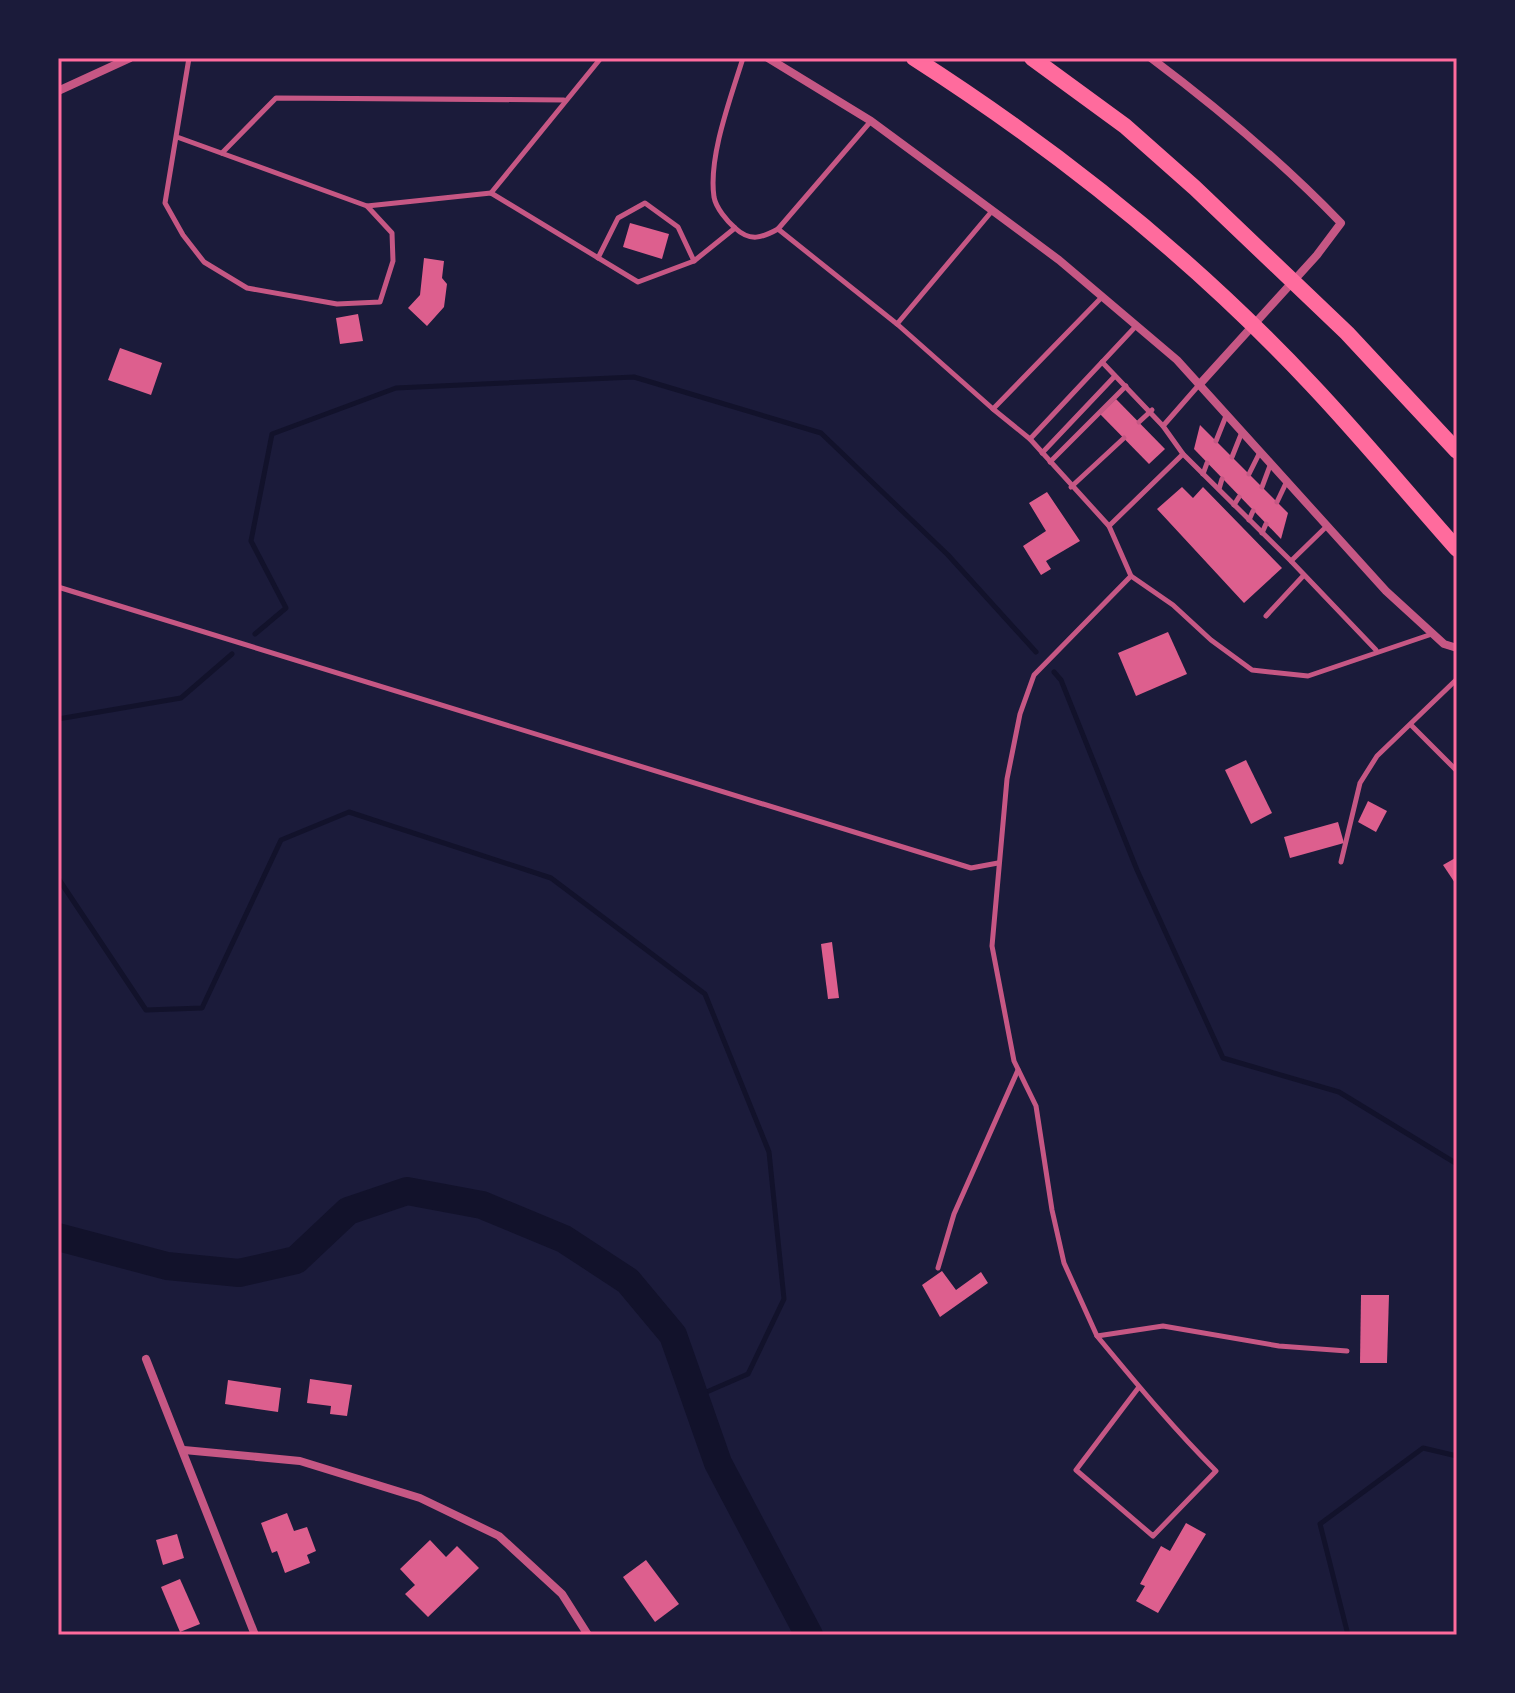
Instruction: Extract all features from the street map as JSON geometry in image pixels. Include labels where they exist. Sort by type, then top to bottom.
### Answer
[{"type":"highway","points":[[914,58],[996,112],[1113,198],[1251,324],[1312,385],[1457,549]]},
{"type":"highway","points":[[1032,58],[1125,126],[1347,333],[1457,451]]},
{"type":"street","points":[[58,91],[130,58]]},
{"type":"street","points":[[768,58],[871,121],[993,211],[1136,326],[1199,385],[1386,591],[1444,644],[1457,648]]},
{"type":"street","points":[[1151,58],[1230,118],[1296,177],[1341,223],[1199,385]]},
{"type":"street","points":[[146,1359],[255,1635]]},
{"type":"street","points":[[184,1450],[300,1461],[420,1498],[499,1536],[562,1594],[588,1635]]},
{"type":"lane","points":[[189,58],[165,203],[204,262],[247,288],[337,304],[380,302],[393,261],[392,233],[367,206]]},
{"type":"lane","points":[[491,193],[601,58]]},
{"type":"lane","points":[[743,58],[715,168],[714,200],[744,236],[763,238],[778,229],[871,121]]},
{"type":"lane","points":[[222,153],[276,98],[564,100]]},
{"type":"lane","points":[[177,137],[367,206],[491,193],[638,282],[694,261],[735,228]]},
{"type":"lane","points":[[598,258],[618,218],[645,203],[678,227],[694,261]]},
{"type":"lane","points":[[897,324],[993,211]]},
{"type":"lane","points":[[778,229],[897,324],[1030,439],[1109,526],[1131,576],[1173,605],[1211,640],[1252,670],[1308,676],[1376,650],[1433,634]]},
{"type":"lane","points":[[993,409],[1102,297]]},
{"type":"lane","points":[[1030,439],[1136,326]]},
{"type":"lane","points":[[1102,362],[1152,410],[1183,454],[1376,650]]},
{"type":"lane","points":[[1042,453],[1115,376]]},
{"type":"lane","points":[[1163,426],[1199,385]]},
{"type":"lane","points":[[1050,462],[1126,386]]},
{"type":"lane","points":[[1139,422],[1152,410]]},
{"type":"lane","points":[[1216,441],[1227,415]]},
{"type":"lane","points":[[1232,457],[1242,432]]},
{"type":"lane","points":[[1071,487],[1124,438]]},
{"type":"lane","points":[[1249,474],[1260,452]]},
{"type":"lane","points":[[1109,526],[1183,454]]},
{"type":"lane","points":[[1203,474],[1207,463]]},
{"type":"lane","points":[[1262,487],[1271,463]]},
{"type":"lane","points":[[1219,489],[1222,479]]},
{"type":"lane","points":[[1277,502],[1287,481]]},
{"type":"lane","points":[[1234,505],[1239,497]]},
{"type":"lane","points":[[1249,520],[1253,511]]},
{"type":"lane","points":[[1262,533],[1266,524]]},
{"type":"lane","points":[[1291,561],[1327,526]]},
{"type":"lane","points":[[1266,616],[1304,575]]},
{"type":"lane","points":[[1131,576],[1034,675],[1020,714],[998,863],[992,946],[1018,1069],[1036,1106],[1052,1210],[1064,1263],[1097,1336],[1139,1387],[1156,1410],[1216,1471],[1153,1536],[1076,1470],[1139,1387]]},
{"type":"lane","points":[[58,587],[971,868],[998,863]]},
{"type":"lane","points":[[1341,862],[1360,783],[1377,756],[1412,726],[1457,679]]},
{"type":"lane","points":[[1412,726],[1457,771]]},
{"type":"lane","points":[[938,1268],[954,1214],[1018,1069]]},
{"type":"lane","points":[[1097,1336],[1163,1326],[1279,1346],[1347,1351]]},
{"type":"building","points":[[630,223],[669,234],[662,259],[623,247]]},
{"type":"building","points":[[424,258],[444,261],[442,278],[447,284],[444,307],[427,326],[408,308],[420,295]]},
{"type":"building","points":[[358,314],[363,341],[340,344],[336,318]]},
{"type":"building","points":[[120,348],[162,363],[151,395],[108,380]]},
{"type":"building","points":[[1116,399],[1165,449],[1149,464],[1100,414]]},
{"type":"building","points":[[1200,425],[1288,513],[1281,539],[1194,449]]},
{"type":"building","points":[[1182,487],[1193,498],[1203,487],[1282,568],[1244,603],[1157,509]]},
{"type":"building","points":[[1047,492],[1080,541],[1046,561],[1051,569],[1041,575],[1023,546],[1046,531],[1029,503]]},
{"type":"building","points":[[1168,632],[1187,674],[1136,696],[1118,653]]},
{"type":"building","points":[[1246,760],[1272,813],[1251,824],[1225,770]]},
{"type":"building","points":[[1368,801],[1387,811],[1376,832],[1358,822]]},
{"type":"building","points":[[1338,822],[1344,843],[1290,858],[1284,837]]},
{"type":"building","points":[[1457,857],[1457,882],[1455,883],[1443,865]]},
{"type":"building","points":[[832,942],[839,998],[828,999],[821,944]]},
{"type":"building","points":[[942,1271],[956,1290],[981,1272],[988,1283],[940,1317],[922,1285]]},
{"type":"building","points":[[1361,1295],[1389,1295],[1387,1363],[1360,1363]]},
{"type":"building","points":[[310,1379],[352,1385],[347,1416],[330,1414],[331,1406],[307,1403]]},
{"type":"building","points":[[228,1380],[281,1388],[278,1412],[225,1404]]},
{"type":"building","points":[[287,1513],[294,1531],[307,1527],[316,1551],[307,1555],[310,1563],[285,1573],[277,1551],[272,1553],[261,1523]]},
{"type":"building","points":[[1186,1523],[1206,1534],[1158,1613],[1136,1601],[1145,1586],[1140,1584],[1161,1546],[1170,1551]]},
{"type":"building","points":[[177,1534],[184,1558],[163,1565],[156,1540]]},
{"type":"building","points":[[430,1540],[446,1557],[457,1546],[479,1568],[428,1617],[405,1594],[415,1585],[400,1569]]},
{"type":"building","points":[[646,1560],[679,1604],[655,1622],[623,1577]]},
{"type":"building","points":[[180,1579],[200,1624],[180,1632],[161,1587]]},
{"type":"waterway","points":[[255,634],[286,608],[251,541],[272,434],[396,388],[634,377],[821,433],[948,555],[1036,652]]},
{"type":"waterway","points":[[58,719],[181,698],[232,654]]},
{"type":"waterway","points":[[1054,672],[1061,680],[1137,870],[1223,1058],[1339,1092],[1457,1164]]},
{"type":"waterway","points":[[58,878],[146,1010],[202,1008],[281,840],[349,812],[551,878],[705,994],[769,1152],[784,1299],[748,1374],[695,1397]]},
{"type":"waterway","points":[[58,1237],[167,1266],[239,1273],[296,1260],[348,1211],[407,1191],[482,1205],[564,1239],[628,1281],[673,1335],[718,1463],[809,1635]]},
{"type":"waterway","points":[[1348,1635],[1320,1524],[1423,1448],[1457,1456]]}]
